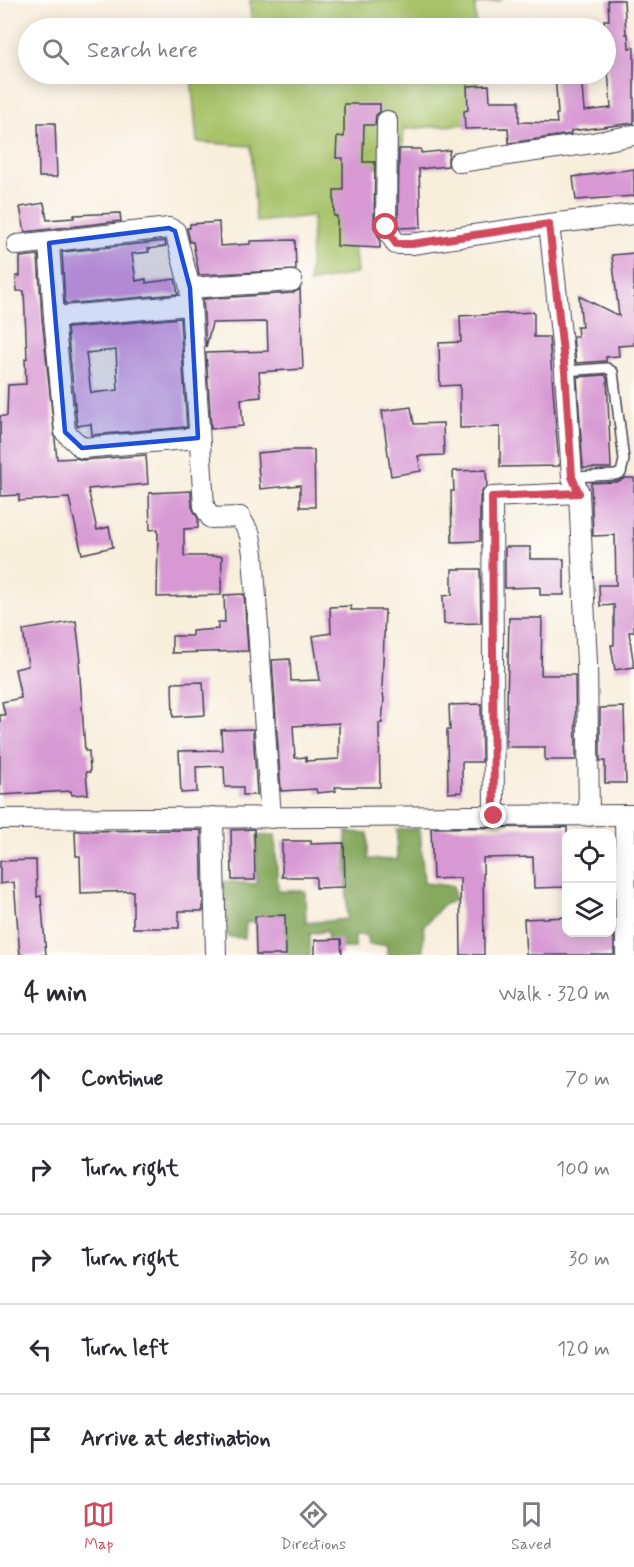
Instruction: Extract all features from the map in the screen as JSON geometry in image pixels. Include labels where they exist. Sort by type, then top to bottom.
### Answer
[{"type":"street","points":[[387,121],[386,227],[396,244],[412,244],[634,214]]},
{"type":"street","points":[[459,162],[634,135]]},
{"type":"street","points":[[549,224],[576,485],[587,663],[589,816]]},
{"type":"street","points":[[17,245],[169,228],[175,231],[190,296],[204,506],[211,518],[240,518],[250,535],[271,818]]},
{"type":"street","points":[[49,243],[65,432],[82,448],[198,438]]},
{"type":"street","points":[[54,317],[292,281]]},
{"type":"street","points":[[494,816],[492,497],[576,485]]},
{"type":"street","points":[[0,819],[630,815],[626,955]]},
{"type":"street","points":[[213,817],[216,955]]},
{"type":"lane","points":[[565,371],[607,368],[614,372],[624,460],[621,473],[576,485]]},
{"type":"highlighted area","points":[[169,228],[175,231],[190,288],[198,438],[82,448],[65,432],[49,243]]},
{"type":"green space","points":[[250,0],[503,0],[475,4],[476,18],[251,18]]},
{"type":"green space","points":[[192,84],[478,84],[479,123],[404,129],[401,166],[346,170],[357,273],[309,283],[313,216],[256,222],[251,146],[197,142]]},
{"type":"green space","points":[[397,829],[420,829],[424,883],[453,886],[455,900],[443,905],[424,926],[423,950],[401,955],[387,955],[387,945],[369,945],[366,935],[355,935],[355,948],[329,948],[327,931],[310,934],[310,955],[283,955],[281,919],[246,922],[245,938],[228,937],[223,881],[256,884],[257,836],[275,835],[278,891],[305,891],[306,923],[347,919],[346,832],[368,833],[368,859],[397,860]]},
{"type":"building","points":[[608,0],[624,0],[626,34],[628,34],[629,48],[634,47],[634,123],[571,131],[571,134],[509,143],[508,128],[465,129],[464,111],[468,110],[467,86],[489,85],[490,101],[519,101],[519,122],[557,123],[556,84],[582,84],[584,111],[611,108],[609,84],[616,84],[616,18],[609,18]]},
{"type":"building","points":[[344,104],[380,104],[380,112],[376,115],[375,125],[364,125],[363,162],[375,162],[374,227],[380,240],[380,248],[337,246],[334,190],[343,190],[343,158],[336,158],[337,136],[344,137]]},
{"type":"building","points":[[38,123],[55,123],[57,177],[39,177]]},
{"type":"building","points":[[399,149],[421,149],[421,153],[450,150],[448,166],[419,169],[421,227],[400,228],[398,224]]},
{"type":"building","points":[[634,169],[634,196],[576,200],[573,177]]},
{"type":"building","points":[[44,203],[47,220],[74,218],[74,215],[120,213],[121,221],[25,232],[20,207]]},
{"type":"building","points":[[219,222],[220,246],[250,244],[250,241],[295,240],[296,270],[199,275],[193,242],[190,242],[187,228],[190,228],[190,224]]},
{"type":"building","points":[[165,241],[166,246],[148,249],[149,252],[132,254],[136,281],[146,279],[146,283],[175,279],[178,294],[65,304],[62,252]]},
{"type":"building","points":[[634,253],[634,345],[618,346],[619,356],[606,357],[606,361],[576,363],[573,336],[578,336],[577,327],[582,327],[579,296],[619,316],[612,255]]},
{"type":"building","points":[[38,255],[42,318],[57,459],[83,460],[146,455],[148,484],[88,489],[97,530],[109,527],[113,547],[82,554],[69,498],[19,501],[19,495],[1,496],[0,416],[7,416],[8,385],[26,384],[24,291],[17,291],[16,276],[20,276],[20,257]]},
{"type":"building","points":[[300,289],[303,369],[259,372],[261,397],[241,399],[243,426],[211,429],[206,353],[268,351],[267,322],[212,323],[206,347],[203,299],[293,293]]},
{"type":"building","points":[[534,312],[534,337],[549,337],[559,466],[500,467],[500,427],[460,428],[460,385],[440,386],[439,343],[461,342],[460,316]]},
{"type":"building","points":[[180,318],[187,427],[92,435],[91,424],[77,426],[67,328]],"holes":[[[116,350],[118,390],[91,393],[86,353]]]},
{"type":"building","points":[[605,375],[607,378],[611,468],[583,468],[577,377]]},
{"type":"building","points":[[411,407],[414,424],[443,423],[444,455],[418,456],[421,471],[391,476],[382,411]]},
{"type":"building","points":[[314,450],[315,507],[300,507],[300,485],[260,489],[257,453]]},
{"type":"building","points":[[486,470],[487,486],[480,497],[480,541],[452,542],[453,471]]},
{"type":"building","points":[[634,478],[634,632],[629,632],[634,667],[615,670],[611,645],[614,645],[614,605],[600,606],[599,585],[616,585],[615,535],[593,536],[591,483],[616,482]]},
{"type":"building","points":[[191,491],[192,507],[198,519],[198,528],[184,529],[184,556],[222,556],[221,595],[157,597],[158,529],[150,530],[149,493]]},
{"type":"building","points":[[505,547],[530,547],[530,559],[564,559],[564,595],[540,595],[540,587],[505,588]]},
{"type":"building","points":[[452,569],[480,569],[481,623],[444,624],[443,596],[452,595]]},
{"type":"building","points":[[244,594],[248,651],[172,653],[172,636],[192,636],[192,631],[218,629],[218,622],[225,622],[224,595]]},
{"type":"building","points":[[351,606],[351,610],[385,610],[382,688],[384,699],[382,723],[379,723],[380,787],[335,787],[336,791],[317,793],[316,789],[281,791],[272,660],[290,659],[291,681],[320,680],[313,636],[331,633],[330,607]],"holes":[[[339,723],[339,759],[306,761],[306,757],[295,758],[293,726]]]},
{"type":"building","points":[[509,618],[542,618],[541,675],[575,675],[576,760],[545,760],[545,747],[506,747]]},
{"type":"building","points":[[76,621],[81,661],[79,662],[85,751],[89,751],[90,772],[86,772],[88,794],[72,795],[71,791],[0,795],[0,715],[5,715],[2,702],[21,698],[15,669],[28,666],[23,630]]},
{"type":"building","points":[[203,682],[205,715],[173,717],[172,683]]},
{"type":"building","points":[[481,704],[482,762],[462,762],[462,792],[448,793],[449,705]]},
{"type":"building","points":[[624,707],[626,783],[605,783],[605,761],[600,761],[600,708]]},
{"type":"building","points":[[253,729],[257,795],[243,795],[243,787],[225,787],[224,766],[196,767],[197,792],[181,793],[179,751],[222,750],[221,730]]},
{"type":"building","points":[[567,827],[567,829],[562,829],[562,887],[534,888],[533,857],[483,858],[484,955],[461,955],[460,878],[433,879],[431,828]]},
{"type":"building","points":[[254,829],[255,880],[232,880],[231,830]]},
{"type":"building","points":[[201,830],[203,911],[179,911],[179,928],[133,928],[133,891],[81,893],[80,856],[76,856],[75,831]]},
{"type":"building","points":[[282,841],[311,841],[311,844],[344,843],[345,887],[316,888],[316,877],[282,877]]},
{"type":"building","points":[[36,860],[37,897],[41,896],[46,955],[20,955],[14,882],[0,884],[0,861]]},
{"type":"building","points":[[285,915],[286,955],[256,955],[255,916]]},
{"type":"building","points":[[562,917],[562,937],[614,937],[614,955],[526,955],[524,919]]},
{"type":"building","points":[[341,939],[342,955],[315,955],[315,940]]},
{"type":"route","points":[[386,227],[396,244],[412,244],[549,224],[565,371],[572,477],[579,493],[492,497],[494,816]]}]
